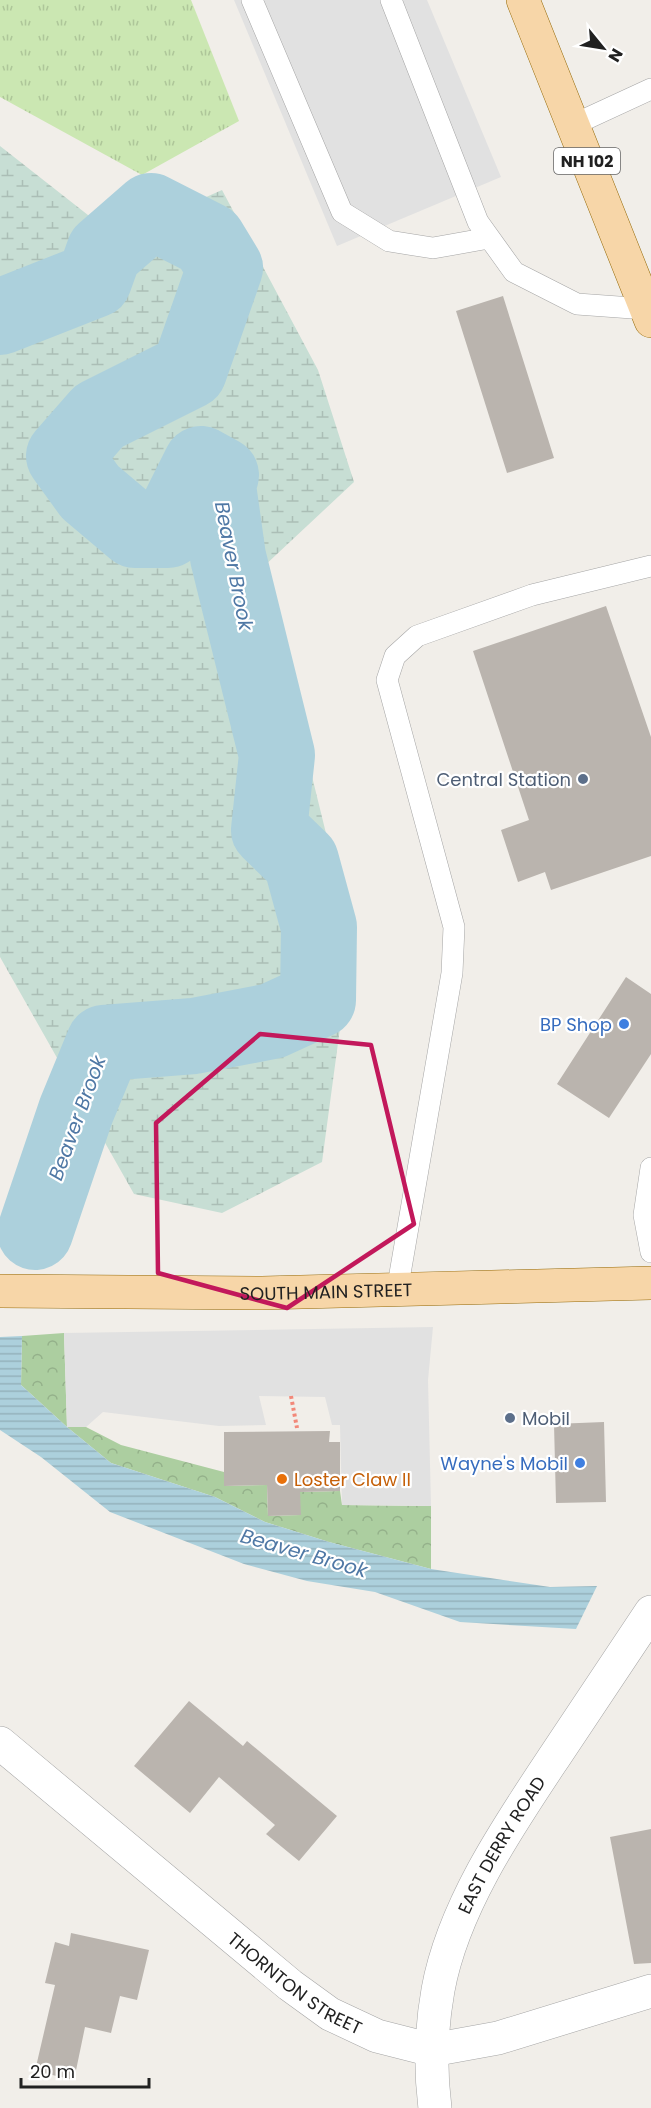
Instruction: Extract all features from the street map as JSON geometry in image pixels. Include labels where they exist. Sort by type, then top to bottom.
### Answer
[{"type":"main road","name":"NH 102","points":[[523,0],[647,303]]},
{"type":"main road","name":"SOUTH MAIN STREET","points":[[0,1291],[262,1293],[651,1283]]},
{"type":"street","name":"EAST DERRY ROAD","points":[[435,2108],[432,2050],[438,1989],[451,1945],[472,1894],[525,1801],[651,1612]]},
{"type":"street","name":"THORNTON STREET","points":[[0,1743],[290,1985],[330,2014],[377,2036],[432,2050],[498,2038],[651,1992]]},
{"type":"lane","points":[[252,0],[342,212],[389,241],[400,243],[433,248],[489,238]]},
{"type":"lane","points":[[391,0],[478,222],[514,272],[577,304],[647,303]]},
{"type":"lane","points":[[573,125],[651,89]]},
{"type":"lane","points":[[398,1291],[452,974],[453,927],[387,680],[395,656],[417,636],[532,595],[651,566]]},
{"type":"lane","points":[[651,1168],[644,1215],[651,1252]]},
{"type":"path","points":[[291,1396],[297,1428]]},
{"type":"highlighted area","points":[[260,1034],[371,1045],[414,1224],[287,1308],[158,1273],[156,1123]]},
{"type":"green space","points":[[0,0],[191,0],[239,121],[142,175],[0,97]]},
{"type":"green space","points":[[0,146],[116,237],[222,190],[318,370],[354,482],[261,569],[352,939],[322,1162],[222,1213],[134,1194],[0,957]]},
{"type":"green space","points":[[64,1333],[67,1427],[21,1385],[22,1336]]},
{"type":"green space","points":[[67,1427],[86,1427],[121,1445],[224,1472],[225,1486],[267,1485],[268,1516],[300,1515],[300,1492],[340,1491],[342,1505],[431,1506],[431,1569],[329,1542],[265,1522],[215,1497],[111,1463]]},
{"type":"shaded area","points":[[234,0],[427,0],[501,177],[337,246]]},
{"type":"shaded area","points":[[433,1327],[428,1380],[431,1506],[342,1505],[340,1425],[332,1425],[325,1397],[259,1396],[266,1425],[219,1426],[103,1412],[86,1427],[67,1427],[64,1333]]},
{"type":"water","points":[[22,1336],[21,1385],[111,1463],[215,1497],[265,1522],[329,1542],[431,1569],[550,1587],[597,1586],[576,1629],[460,1622],[375,1592],[307,1581],[244,1564],[110,1512],[41,1457],[0,1430],[0,1337]]},
{"type":"building","points":[[503,296],[554,458],[507,473],[456,311]]},
{"type":"building","name":"Central Station","points":[[606,606],[651,737],[651,856],[551,890],[545,872],[518,882],[501,830],[529,820],[473,651]]},
{"type":"building","name":"BP Shop","points":[[626,977],[651,994],[651,1054],[609,1118],[557,1084]]},
{"type":"building","name":"Wayne's Mobil","points":[[604,1422],[606,1502],[556,1503],[554,1424]]},
{"type":"building","name":"Loster Claw II","points":[[330,1431],[329,1442],[340,1442],[340,1491],[300,1492],[301,1515],[268,1516],[267,1485],[224,1486],[224,1432]]},
{"type":"building","points":[[189,1701],[243,1746],[247,1741],[337,1816],[299,1861],[266,1834],[275,1825],[219,1777],[190,1813],[134,1766]]},
{"type":"building","points":[[651,1829],[651,1963],[634,1964],[610,1837]]},
{"type":"building","points":[[71,1933],[149,1950],[137,2000],[120,1996],[111,2033],[85,2027],[74,2080],[35,2071],[55,1985],[45,1983],[55,1942],[69,1946]]},
{"type":"waterway","name":"Beaver Brook","points":[[0,317],[94,280],[104,252],[151,211],[208,240],[225,268],[189,371],[99,416],[64,456],[90,492],[135,530],[168,530],[201,464],[221,475],[218,486],[228,557],[277,755],[269,830],[301,861],[319,927],[318,1000],[272,1021],[194,1036],[104,1043],[76,1111],[35,1232]]},
{"type":"place","name":"Central Station","points":[[583,779]]},
{"type":"place","name":"BP Shop","points":[[624,1024]]},
{"type":"place","name":"Mobil","points":[[510,1418]]},
{"type":"place","name":"Wayne's Mobil","points":[[580,1463]]},
{"type":"place","name":"Loster Claw II","points":[[282,1479]]}]
